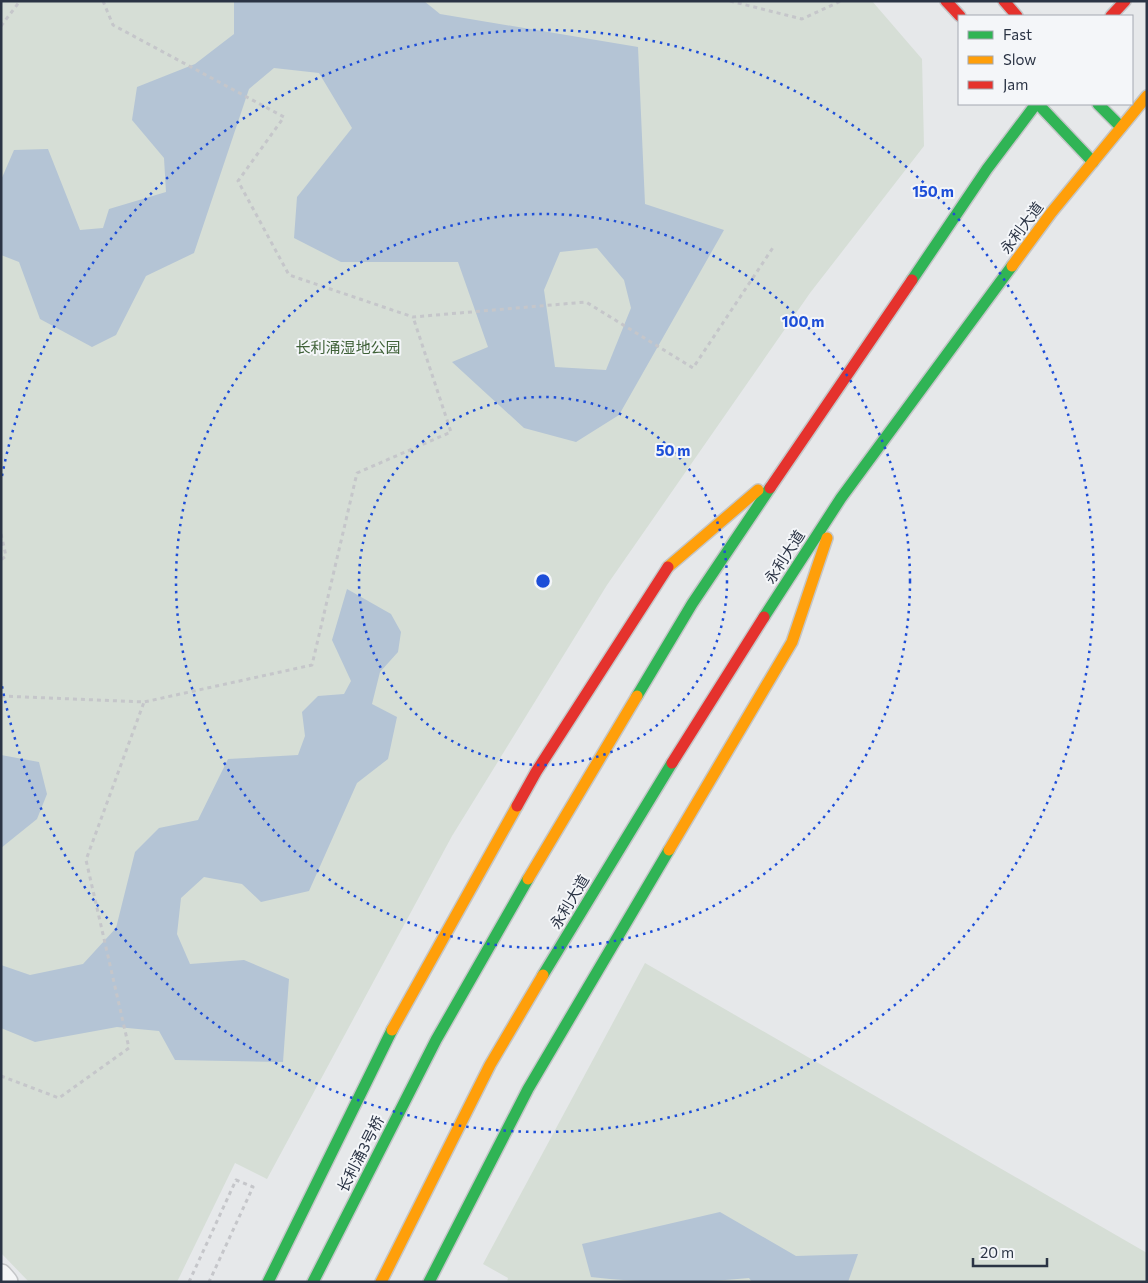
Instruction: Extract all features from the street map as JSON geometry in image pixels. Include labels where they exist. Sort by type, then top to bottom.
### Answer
[{"type":"main road","points":[[946,1],[959,15]]},
{"type":"main road","points":[[1004,1],[1016,15]]},
{"type":"main road","points":[[1112,15],[1125,1]]},
{"type":"main road","name":"永利大道","points":[[381,1282],[490,1065],[614,857],[739,656],[841,498],[1051,213],[1147,96]]},
{"type":"main road","points":[[268,1282],[395,1023],[536,772],[670,564],[784,468],[987,169],[1036,105]]},
{"type":"main road","points":[[1038,105],[1093,162]]},
{"type":"main road","points":[[1099,105],[1121,127]]},
{"type":"main road","name":"长利涌3号桥","points":[[313,1282],[436,1040],[524,885],[692,604],[784,468]]},
{"type":"main road","points":[[429,1282],[528,1089],[792,642],[841,498]]},
{"type":"street","points":[[1,1275],[7,1282]]},
{"type":"path","points":[[1,26],[20,1]]},
{"type":"path","points":[[103,1],[113,25],[284,117],[238,181],[289,275],[413,317],[586,302],[694,368],[774,246]]},
{"type":"path","points":[[730,1],[802,19],[841,1]]},
{"type":"path","points":[[1,696],[144,702],[312,665],[358,473],[451,432],[413,317]]},
{"type":"path","points":[[1,534],[6,556],[1,560]]},
{"type":"path","points":[[1,1076],[59,1098],[129,1048],[86,860],[144,702]]},
{"type":"path","points":[[189,1282],[236,1180],[253,1187],[209,1282]]},
{"type":"green space","name":"长利涌湿地公园","points":[[1,1],[872,1],[922,59],[924,146],[810,293],[607,585],[452,836],[267,1179],[235,1163],[177,1282],[29,1282],[1,1253]]},
{"type":"green space","points":[[645,963],[1147,1253],[1147,1282],[507,1282],[508,1278],[483,1264]]},
{"type":"water","points":[[234,1],[424,1],[440,14],[638,47],[645,204],[724,230],[619,415],[576,442],[524,428],[452,362],[488,347],[458,262],[341,262],[294,238],[297,197],[352,128],[319,73],[274,68],[249,89],[194,253],[146,276],[116,335],[92,347],[40,319],[19,262],[1,255],[1,180],[14,150],[48,149],[80,230],[103,228],[109,209],[166,192],[164,158],[132,120],[137,87],[195,64],[234,34]],"holes":[[[597,248],[624,280],[631,308],[606,370],[555,367],[544,290],[560,252]]]},
{"type":"water","points":[[347,589],[391,614],[401,632],[398,652],[380,672],[372,704],[397,717],[388,759],[357,783],[309,891],[261,902],[242,884],[204,877],[181,898],[177,934],[190,964],[244,960],[289,979],[283,1062],[175,1060],[159,1031],[117,1027],[35,1042],[1,1028],[1,965],[30,975],[83,964],[116,928],[135,852],[159,828],[198,820],[228,759],[298,755],[305,736],[302,712],[318,696],[344,694],[351,681],[332,640]]},
{"type":"water","points":[[1,755],[39,762],[47,794],[37,819],[1,848]]},
{"type":"water","points":[[720,1212],[796,1256],[858,1254],[848,1282],[752,1282],[749,1278],[670,1282],[591,1277],[582,1244]]},
{"type":"traffic: fast","points":[[912,280],[987,169],[1035,105]]},
{"type":"traffic: fast","points":[[1039,105],[1093,162]]},
{"type":"traffic: fast","points":[[1099,105],[1121,127]]},
{"type":"traffic: fast","points":[[764,617],[841,498],[1012,266]]},
{"type":"traffic: fast","points":[[637,696],[692,604],[770,488]]},
{"type":"traffic: fast","points":[[543,975],[672,763]]},
{"type":"traffic: fast","points":[[429,1282],[528,1089],[669,850]]},
{"type":"traffic: fast","points":[[313,1282],[436,1040],[528,879]]},
{"type":"traffic: fast","points":[[268,1282],[392,1030]]},
{"type":"traffic: slow","points":[[1012,266],[1051,213],[1147,96]]},
{"type":"traffic: slow","points":[[668,567],[758,490]]},
{"type":"traffic: slow","points":[[669,850],[792,642],[827,538]]},
{"type":"traffic: slow","points":[[528,879],[637,696]]},
{"type":"traffic: slow","points":[[392,1030],[517,806]]},
{"type":"traffic: slow","points":[[381,1282],[490,1065],[543,975]]},
{"type":"traffic: jam","points":[[946,1],[959,15]]},
{"type":"traffic: jam","points":[[1004,1],[1016,15]]},
{"type":"traffic: jam","points":[[1112,15],[1125,1]]},
{"type":"traffic: jam","points":[[770,488],[912,280]]},
{"type":"traffic: jam","points":[[517,806],[536,772],[668,567]]},
{"type":"traffic: jam","points":[[672,763],[764,617]]}]
